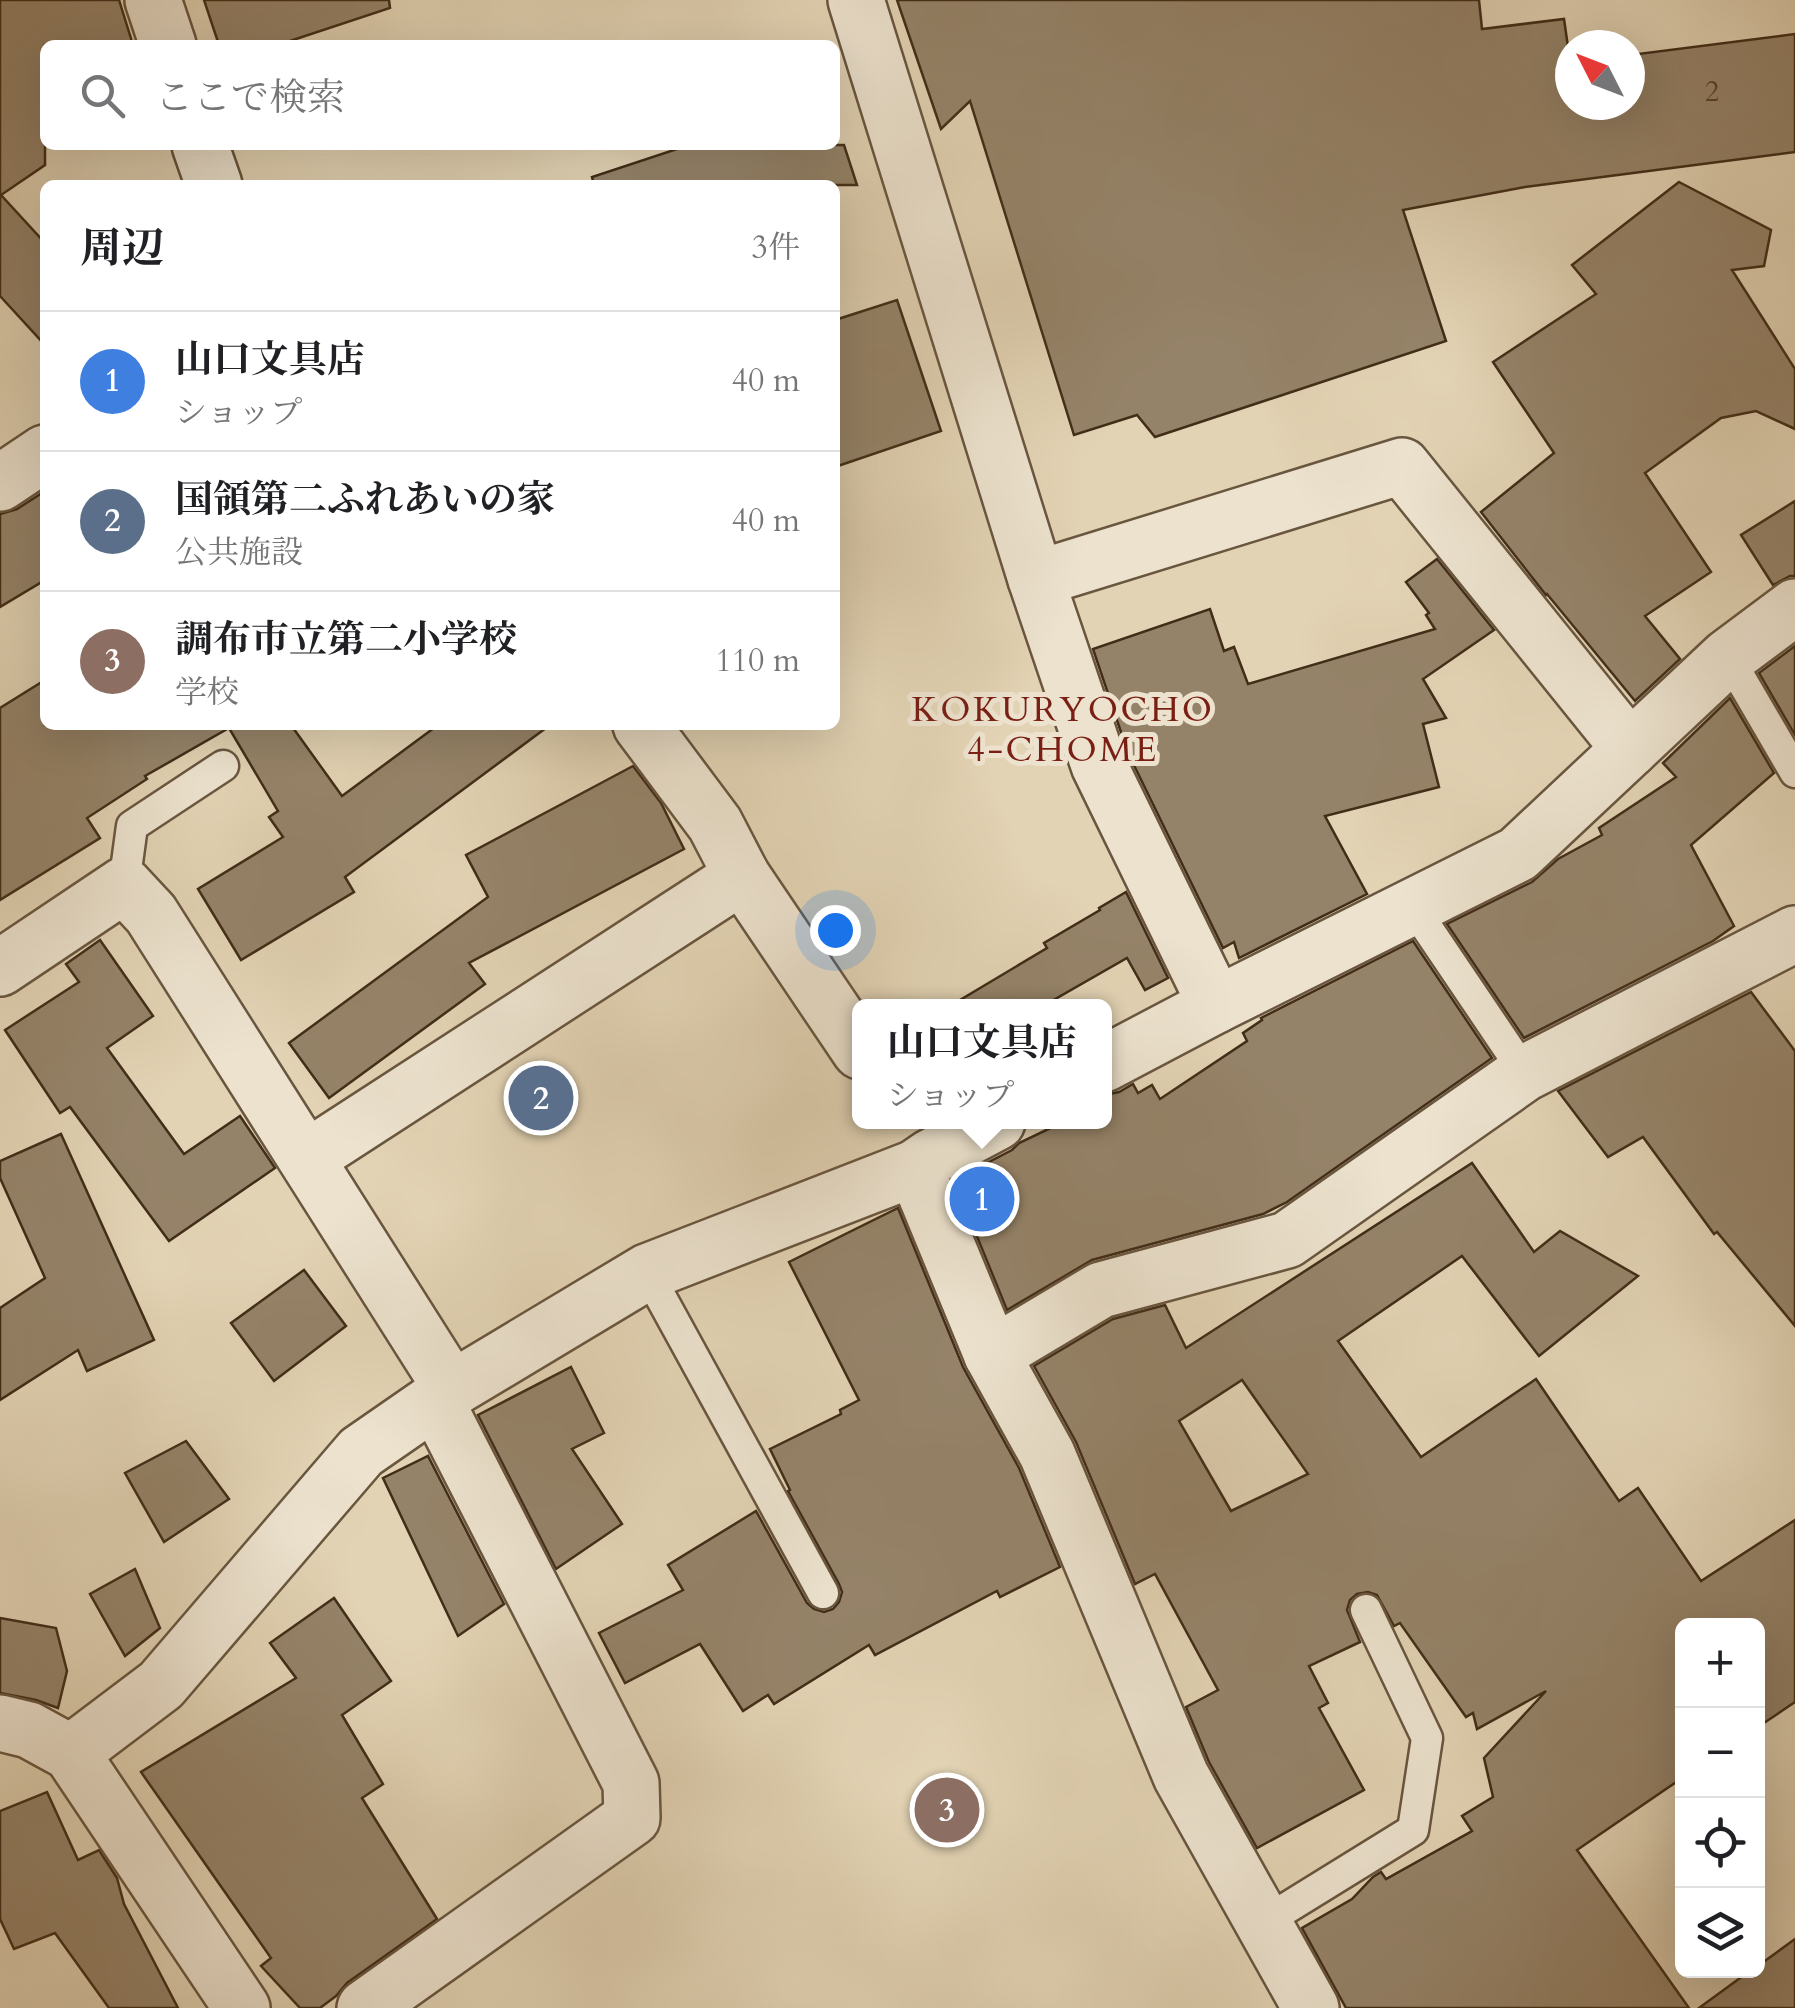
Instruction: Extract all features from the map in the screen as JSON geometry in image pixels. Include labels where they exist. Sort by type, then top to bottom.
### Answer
[{"type":"street","points":[[153,0],[166,40]]},
{"type":"street","points":[[856,0],[1036,580],[1100,765],[1216,1005]]},
{"type":"street","points":[[202,150],[212,180]]},
{"type":"street","points":[[0,482],[40,456]]},
{"type":"street","points":[[1036,580],[1402,466],[1630,749]]},
{"type":"street","points":[[1112,1060],[1518,854],[1728,657],[1795,607]]},
{"type":"street","points":[[646,730],[715,824],[742,876],[852,1039]]},
{"type":"street","points":[[306,1158],[742,876]]},
{"type":"street","points":[[0,968],[124,885],[151,914],[306,1158],[444,1395],[631,1783],[632,1818],[365,2008]]},
{"type":"street","points":[[992,1355],[1101,1290],[1287,1240],[1525,1073],[1795,934]]},
{"type":"street","points":[[71,1753],[161,1686],[361,1452],[444,1395],[648,1272],[917,1149],[976,1129]]},
{"type":"street","points":[[917,1149],[992,1355],[1047,1454],[1181,1776],[1311,2008]]},
{"type":"street","points":[[0,1723],[29,1730],[71,1753],[242,2008]]},
{"type":"lane","points":[[1728,657],[1795,772]]},
{"type":"lane","points":[[124,885],[132,826],[223,766]]},
{"type":"lane","points":[[1413,907],[1525,1073]]},
{"type":"lane","points":[[648,1272],[823,1593]]},
{"type":"lane","points":[[1264,1922],[1413,1830],[1426,1738],[1366,1610]]},
{"type":"building","points":[[0,0],[119,0],[131,40],[40,40],[40,150],[45,150],[45,165],[1,195],[40,238],[40,340],[0,296]]},
{"type":"building","points":[[204,0],[389,0],[390,8],[293,40],[217,40]]},
{"type":"building","points":[[897,0],[1479,0],[1482,29],[1564,19],[1566,30],[1555,30],[1555,120],[1645,120],[1645,53],[1795,34],[1795,152],[1525,187],[1403,210],[1446,341],[1155,437],[1137,415],[1074,435],[970,101],[941,129]]},
{"type":"building","points":[[840,145],[844,145],[857,185],[840,185],[840,180],[592,177],[674,150],[840,150]]},
{"type":"building","points":[[1679,182],[1771,230],[1764,266],[1732,270],[1795,369],[1795,429],[1756,411],[1721,418],[1645,473],[1711,572],[1645,616],[1680,659],[1635,701],[1481,512],[1554,453],[1493,362],[1596,294],[1572,265]]},
{"type":"building","points":[[897,300],[941,431],[840,465],[840,318]]},
{"type":"building","points":[[40,494],[40,583],[0,607],[0,514],[17,509]]},
{"type":"building","points":[[1795,501],[1795,576],[1773,585],[1741,535]]},
{"type":"building","points":[[1437,559],[1494,630],[1423,679],[1446,718],[1423,724],[1439,787],[1325,816],[1367,894],[1239,958],[1234,942],[1223,948],[1128,753],[1093,649],[1210,609],[1224,651],[1234,647],[1248,684],[1435,629],[1426,615],[1429,613],[1406,582]]},
{"type":"building","points":[[1795,646],[1795,735],[1759,673]]},
{"type":"building","points":[[40,683],[40,730],[226,730],[145,776],[147,779],[87,818],[100,838],[0,900],[0,708]]},
{"type":"building","points":[[1730,698],[1774,773],[1691,845],[1734,926],[1713,941],[1524,1038],[1447,924],[1532,882],[1558,859],[1602,835],[1599,828],[1676,777],[1663,763]]},
{"type":"building","points":[[230,730],[295,730],[342,796],[431,730],[543,730],[345,877],[354,892],[241,960],[198,889],[283,837],[269,817],[278,811]]},
{"type":"building","points":[[633,766],[661,803],[684,849],[469,963],[485,984],[329,1098],[289,1043],[488,897],[466,855]]},
{"type":"building","points":[[1126,892],[1168,978],[1145,990],[1127,958],[1055,999],[962,999],[1047,948],[1044,943]]},
{"type":"building","points":[[100,940],[153,1016],[107,1048],[184,1154],[240,1116],[275,1168],[169,1241],[70,1107],[60,1113],[5,1030],[79,982],[66,964]]},
{"type":"building","points":[[1413,941],[1492,1058],[1287,1202],[1263,1214],[1092,1260],[1007,1310],[954,1180],[1048,1129],[1112,1129],[1112,1093],[1133,1084],[1138,1093],[1152,1085],[1160,1099],[1247,1041],[1243,1033],[1261,1018]]},
{"type":"building","points":[[1751,992],[1795,1051],[1795,1326],[1717,1232],[1714,1234],[1643,1137],[1608,1157],[1558,1091]]},
{"type":"building","points":[[61,1134],[154,1340],[87,1371],[78,1350],[0,1400],[0,1308],[45,1278],[0,1178],[0,1161]]},
{"type":"building","points":[[1472,1163],[1534,1252],[1560,1231],[1638,1276],[1539,1356],[1462,1256],[1338,1341],[1421,1457],[1536,1379],[1619,1501],[1638,1488],[1701,1581],[1795,1520],[1795,1702],[1765,1722],[1765,1618],[1675,1618],[1675,1783],[1577,1850],[1689,2008],[1346,2008],[1302,1928],[1352,1899],[1381,1872],[1386,1879],[1472,1831],[1462,1816],[1493,1797],[1484,1758],[1546,1691],[1477,1729],[1473,1713],[1466,1717],[1400,1623],[1394,1626],[1377,1595],[1357,1594],[1347,1610],[1360,1642],[1309,1666],[1328,1703],[1319,1708],[1364,1790],[1257,1848],[1209,1762],[1186,1707],[1218,1690],[1155,1574],[1135,1584],[1076,1442],[1034,1366],[1113,1319],[1165,1305],[1186,1348]],"holes":[[[1242,1380],[1308,1474],[1231,1511],[1179,1421]]]},
{"type":"building","points":[[898,1208],[963,1367],[1019,1468],[1060,1567],[1000,1597],[997,1591],[875,1655],[869,1645],[774,1704],[768,1695],[743,1711],[700,1644],[625,1683],[599,1633],[683,1590],[668,1565],[756,1511],[807,1603],[824,1612],[839,1602],[839,1584],[788,1491],[770,1449],[841,1414],[840,1410],[859,1400],[789,1262]]},
{"type":"building","points":[[304,1270],[346,1326],[274,1381],[231,1323]]},
{"type":"building","points":[[571,1367],[604,1433],[572,1449],[622,1524],[556,1569],[478,1415]]},
{"type":"building","points":[[186,1441],[229,1499],[164,1542],[125,1473]]},
{"type":"building","points":[[428,1456],[504,1604],[458,1636],[383,1478]]},
{"type":"building","points":[[135,1569],[160,1628],[125,1656],[90,1594]]},
{"type":"building","points":[[334,1598],[391,1681],[342,1715],[383,1784],[362,1798],[437,1919],[347,1983],[320,2008],[300,2008],[261,1966],[271,1958],[141,1772],[296,1678],[270,1643]]},
{"type":"building","points":[[0,1618],[56,1628],[67,1671],[58,1708],[0,1693]]},
{"type":"building","points":[[47,1792],[78,1860],[99,1850],[117,1878],[124,1904],[178,2008],[109,2008],[55,1933],[14,1949],[0,1919],[0,1811]]},
{"type":"building","points":[[1795,1939],[1795,2008],[1699,2008],[1740,1978],[1765,1978],[1765,1961]]},
{"type":"place","name":"国領第二ふれあいの家","points":[[541,1098]]},
{"type":"place","name":"山口文具店","points":[[982,1199]]},
{"type":"place","name":"調布市立第二小学校","points":[[947,1810]]},
{"type":"district","name":"KOKURYOCHO 4-CHOME","points":[[1063,729]]}]
